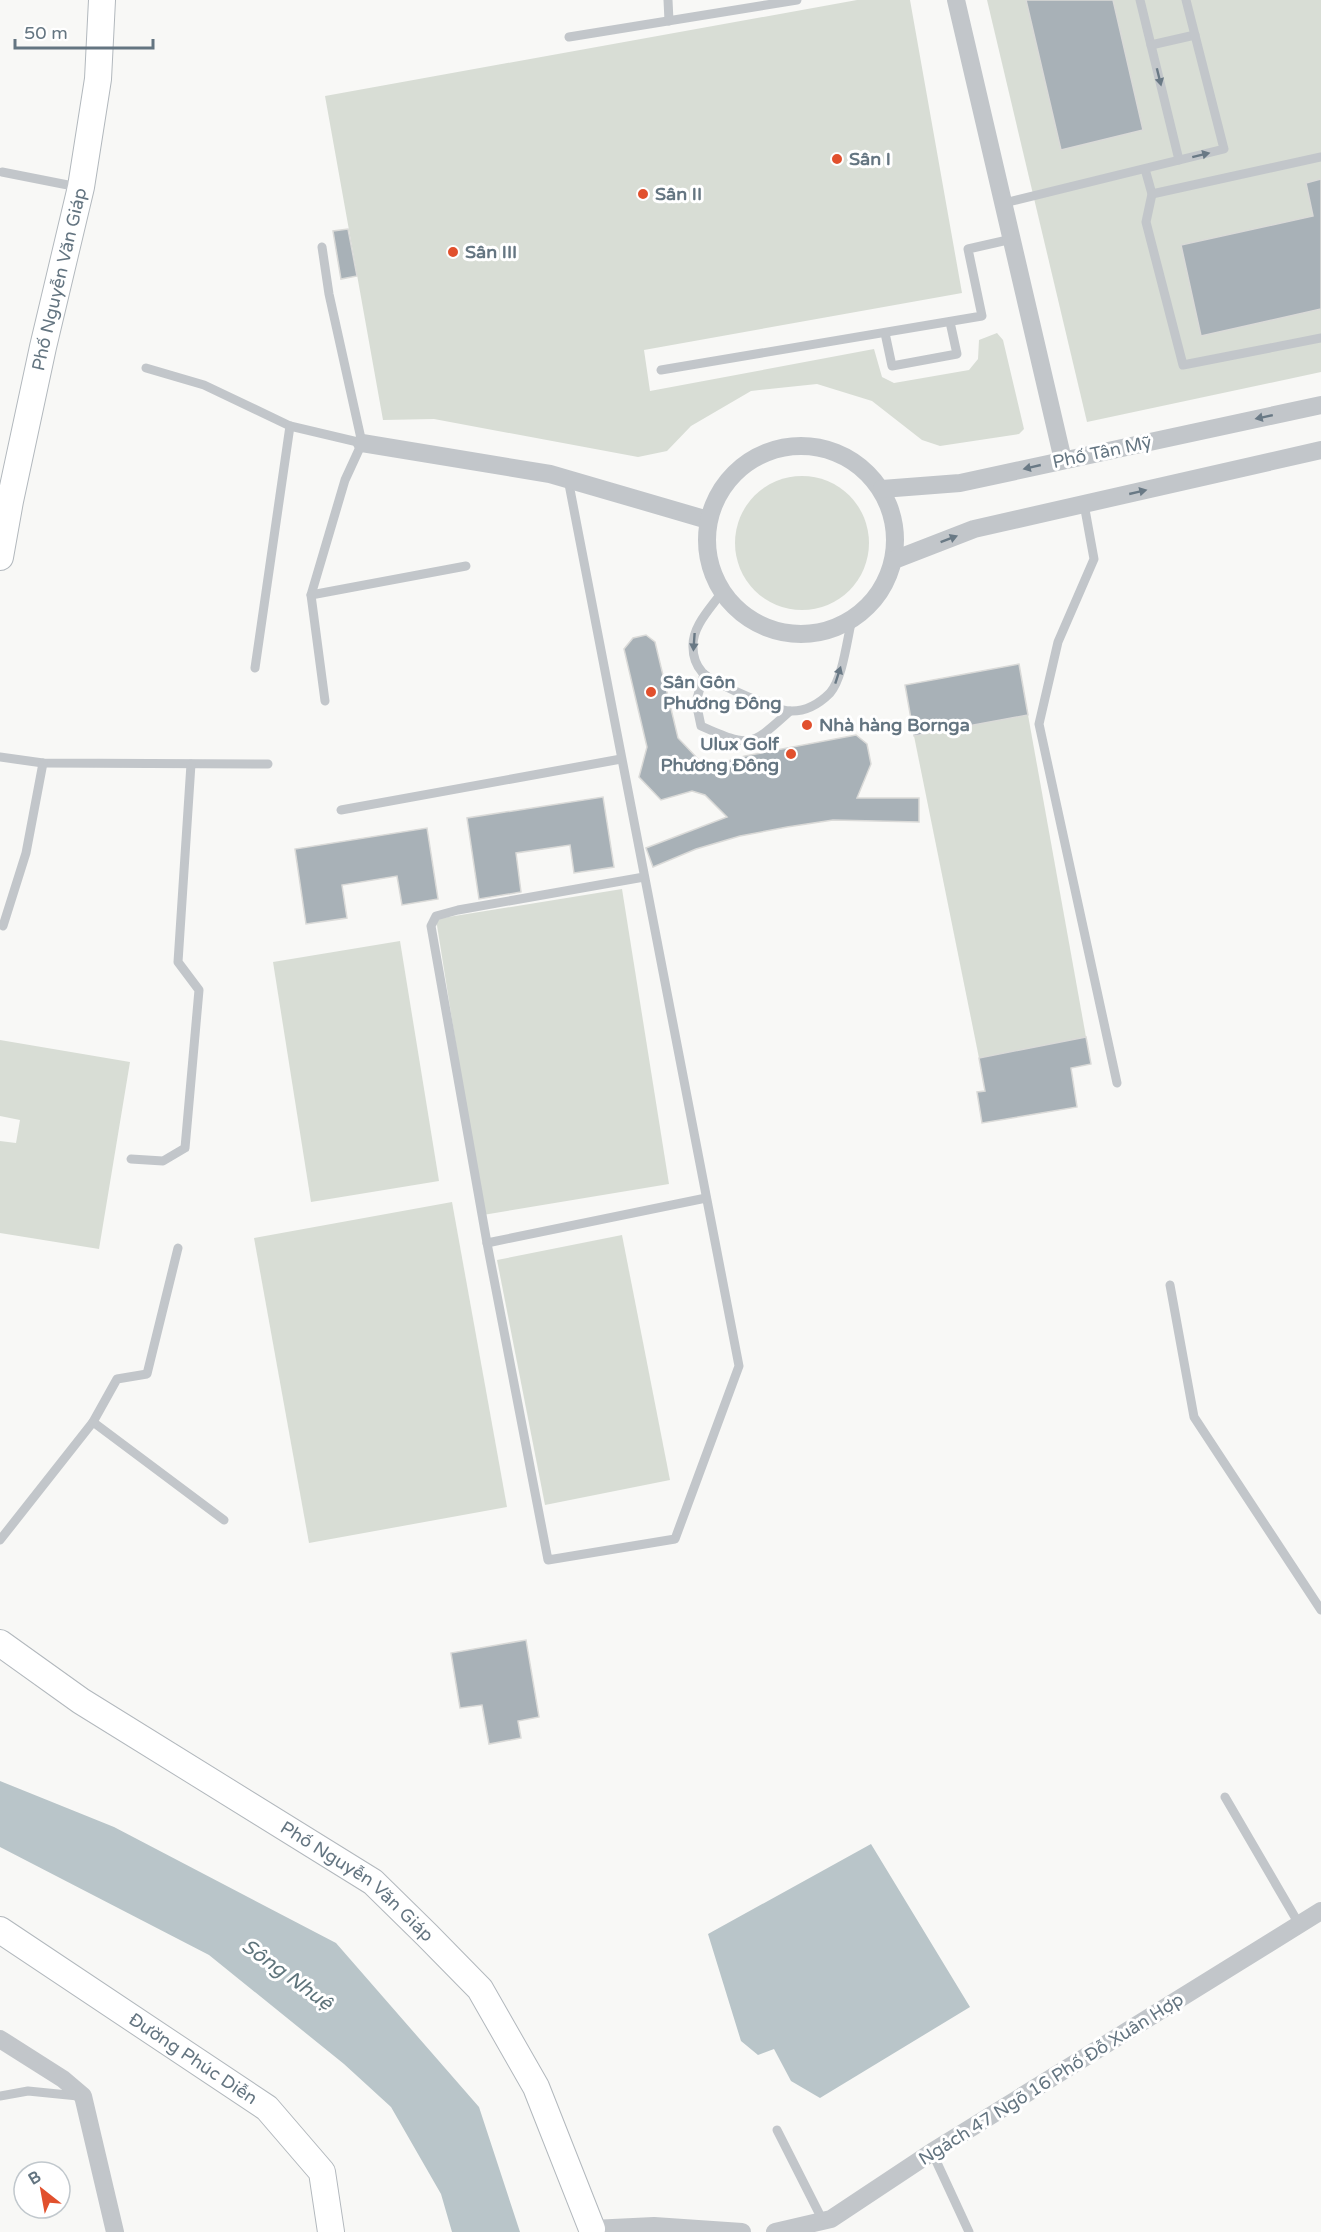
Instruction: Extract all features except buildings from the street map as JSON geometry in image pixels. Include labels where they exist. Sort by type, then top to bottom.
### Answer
[{"type":"street","name":"Phố Nguyễn Văn Giáp","points":[[0,557],[33,391],[81,187],[98,79],[102,0]]},
{"type":"street","points":[[957,0],[1063,460]]},
{"type":"street","name":"Phố Tân Mỹ","points":[[882,489],[960,483],[1321,405]]},
{"type":"street","points":[[362,443],[549,474],[708,520]]},
{"type":"street","points":[[801,445],[833,450],[861,465],[882,489],[895,524],[894,560],[886,583],[871,603],[852,619],[825,631],[796,634],[767,628],[742,614],[722,592],[711,570],[706,545],[708,520],[720,490],[741,466],[769,450],[780,448],[801,445]]},
{"type":"street","points":[[894,560],[974,529],[1321,450]]},
{"type":"street","name":"Phố Nguyễn Văn Giáp","points":[[0,1643],[81,1701],[373,1882],[427,1935],[480,1989],[536,2087],[592,2229]]},
{"type":"street","name":"Ngách 47 Ngõ 16 Phố Đỗ Xuân Hợp","points":[[775,2232],[831,2219],[932,2152],[1321,1911]]},
{"type":"street","name":"Đường Phúc Diễn","points":[[0,1930],[267,2108],[322,2172],[331,2232]]},
{"type":"street","points":[[5,2046],[63,2079],[83,2096],[115,2232]]},
{"type":"street","points":[[592,2229],[654,2226],[742,2232]]},
{"type":"lane","points":[[668,0],[669,21]]},
{"type":"lane","points":[[569,37],[797,0]]},
{"type":"lane","points":[[1140,0],[1179,160]]},
{"type":"lane","points":[[1004,204],[1224,149],[1186,0]]},
{"type":"lane","points":[[1151,45],[1195,35]]},
{"type":"lane","points":[[1152,194],[1321,157]]},
{"type":"lane","points":[[1145,169],[1152,194],[1146,222],[1183,365],[1321,338]]},
{"type":"lane","points":[[2,172],[81,187]]},
{"type":"lane","points":[[661,370],[982,316],[968,249],[1012,239]]},
{"type":"lane","points":[[322,247],[329,294],[362,443],[345,480],[311,595],[325,701]]},
{"type":"lane","points":[[885,333],[892,366],[957,354],[950,322]]},
{"type":"lane","points":[[146,368],[204,385],[290,426],[362,443]]},
{"type":"lane","points":[[255,668],[290,426]]},
{"type":"lane","points":[[568,479],[740,1366],[675,1539],[548,1560],[487,1243],[431,926],[436,915],[644,877]]},
{"type":"lane","points":[[1084,504],[1094,559],[1058,642],[1039,724],[1117,1083]]},
{"type":"lane","points":[[311,595],[466,566]]},
{"type":"lane","points":[[722,592],[695,630],[693,646],[695,662],[704,674],[772,707],[790,711],[806,710],[831,692],[837,680],[852,619]]},
{"type":"lane","points":[[704,674],[696,702],[701,726],[735,741],[758,739],[790,711]]},
{"type":"lane","points":[[0,757],[43,763],[268,764]]},
{"type":"lane","points":[[341,810],[621,759]]},
{"type":"lane","points":[[3,926],[26,853],[43,763]]},
{"type":"lane","points":[[131,1159],[163,1161],[184,1148],[199,990],[178,963],[191,764]]},
{"type":"lane","points":[[487,1243],[706,1198]]},
{"type":"lane","points":[[0,1540],[93,1422],[117,1380],[147,1374],[178,1248]]},
{"type":"lane","points":[[1170,1285],[1194,1417],[1321,1610]]},
{"type":"lane","points":[[93,1422],[224,1520]]},
{"type":"lane","points":[[1225,1797],[1299,1924]]},
{"type":"lane","points":[[0,2096],[28,2091],[83,2096]]},
{"type":"lane","points":[[777,2130],[823,2221]]},
{"type":"lane","points":[[932,2152],[969,2232]]},
{"type":"shaded area","points":[[857,0],[910,0],[962,293],[644,350],[650,391],[874,349],[882,377],[894,383],[969,370],[978,359],[979,340],[997,333],[1003,340],[1024,429],[1019,434],[940,446],[922,440],[872,401],[817,384],[751,391],[691,426],[667,451],[638,457],[434,419],[383,420],[325,96]]},
{"type":"shaded area","points":[[987,0],[1321,0],[1321,372],[1087,422]]},
{"type":"shaded area","points":[[802,476],[828,481],[849,496],[864,517],[869,543],[864,569],[849,590],[828,605],[802,610],[776,605],[755,590],[740,569],[735,543],[740,517],[755,496],[776,481]]},
{"type":"shaded area","points":[[1028,715],[1086,1037],[979,1058],[914,736]]},
{"type":"shaded area","points":[[622,889],[669,1184],[483,1215],[436,919]]},
{"type":"shaded area","points":[[400,941],[439,1181],[311,1202],[273,962]]},
{"type":"shaded area","points":[[0,1040],[130,1062],[99,1249],[0,1233],[0,1141],[16,1143],[20,1120],[0,1116]]},
{"type":"shaded area","points":[[452,1202],[507,1507],[309,1543],[254,1238]]},
{"type":"shaded area","points":[[622,1235],[670,1480],[545,1505],[497,1260]]},
{"type":"water","name":"Sông Nhuệ","points":[[0,1781],[114,1827],[336,1943],[479,2107],[520,2232],[452,2232],[441,2194],[391,2107],[344,2064],[209,1955],[0,1847]]},
{"type":"water","points":[[871,1844],[970,2007],[820,2098],[791,2081],[774,2049],[758,2055],[741,2041],[708,1934]]},
{"type":"place","name":"Sân I","points":[[837,159]]},
{"type":"place","name":"Sân II","points":[[643,194]]},
{"type":"place","name":"Sân III","points":[[453,252]]},
{"type":"place","name":"Sân Gôn Phương Đông","points":[[651,692]]},
{"type":"place","name":"Nhà hàng Bornga","points":[[807,725]]},
{"type":"place","name":"Ulux Golf Phương Đông","points":[[791,754]]}]
